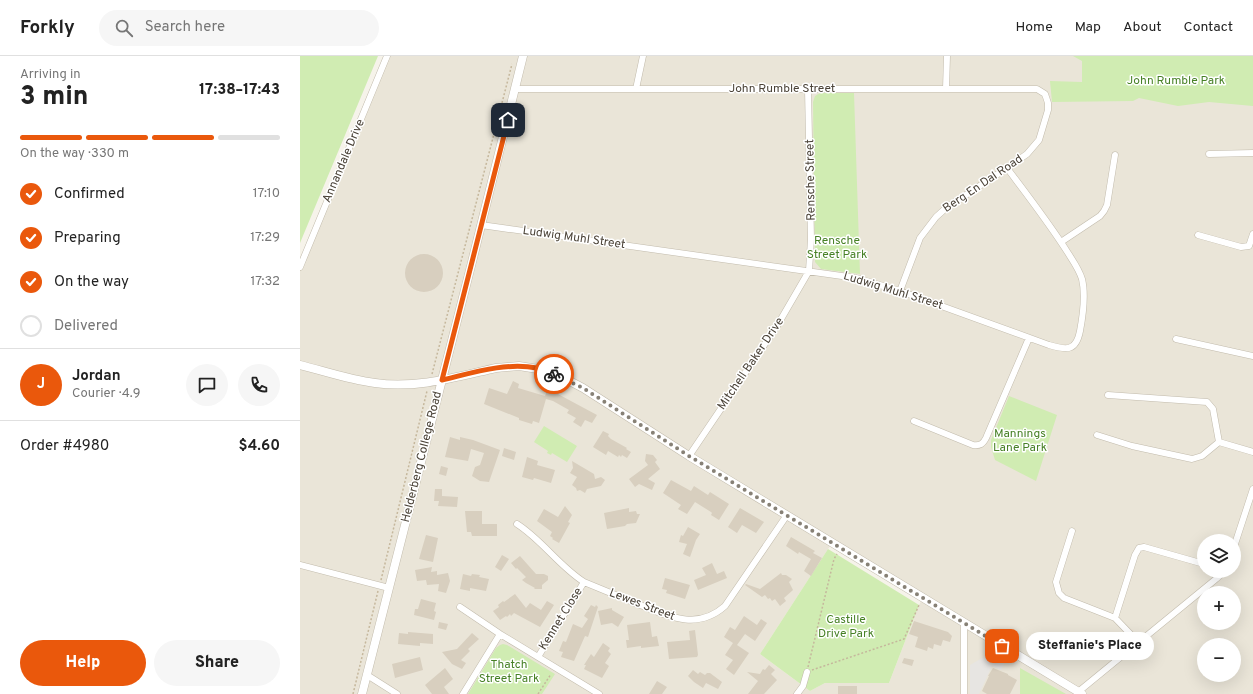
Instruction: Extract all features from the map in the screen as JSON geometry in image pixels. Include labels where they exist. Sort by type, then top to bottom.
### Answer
[{"type":"street","name":"Annandale Drive","points":[[300,267],[387,56]]},
{"type":"street","name":"Helderberg College Road","points":[[362,694],[482,225],[523,56]]},
{"type":"street","points":[[636,89],[643,56]]},
{"type":"street","points":[[946,89],[947,56]]},
{"type":"street","name":"Rensche Street","points":[[808,89],[812,239],[809,271]]},
{"type":"street","name":"John Rumble Street","points":[[515,90],[1037,89],[1042,91],[1046,96]]},
{"type":"street","name":"Berg En Dal Road","points":[[900,291],[920,238],[936,217],[946,208],[1027,154],[1039,140],[1048,110],[1046,96]]},
{"type":"street","points":[[1209,154],[1253,153]]},
{"type":"street","points":[[1061,242],[1100,216],[1104,211],[1107,205],[1116,155]]},
{"type":"street","name":"Ludwig Muhl Street","points":[[482,225],[856,278],[900,291],[1029,338],[1066,349],[1074,345],[1080,334],[1083,310],[1083,283],[1078,269],[1061,242],[1007,168]]},
{"type":"street","points":[[1198,235],[1241,247],[1249,246],[1253,234]]},
{"type":"street","name":"Mitchell Baker Drive","points":[[689,456],[777,326],[809,271]]},
{"type":"street","points":[[914,421],[973,445],[982,444],[986,438],[1029,338]]},
{"type":"street","points":[[1176,339],[1253,356]]},
{"type":"street","points":[[300,365],[375,384],[430,383],[507,366],[538,369],[562,377],[583,388],[689,456],[1080,693],[1218,578]]},
{"type":"street","points":[[1108,395],[1207,402],[1213,409],[1219,442]]},
{"type":"street","points":[[1097,435],[1132,446],[1192,459],[1202,456],[1219,442]]},
{"type":"street","points":[[1219,442],[1253,452]]},
{"type":"street","points":[[1238,534],[1253,489]]},
{"type":"street","name":"Lewes Street","points":[[517,524],[531,534],[574,576],[584,582],[668,616],[694,620],[710,616],[725,606],[788,515]]},
{"type":"street","points":[[1072,531],[1056,582],[1059,593],[1064,598],[1115,618],[1139,643]]},
{"type":"street","points":[[1115,618],[1138,548],[1144,547],[1197,562]]},
{"type":"street","points":[[300,565],[389,588]]},
{"type":"street","name":"Kennet Close","points":[[538,657],[584,582]]},
{"type":"street","points":[[460,607],[500,634],[599,694]]},
{"type":"street","points":[[964,623],[964,694]]},
{"type":"street","points":[[463,694],[500,634]]},
{"type":"street","points":[[797,694],[803,686],[807,672]]},
{"type":"street","points":[[367,675],[397,694]]},
{"type":"path","points":[[432,376],[512,64]]},
{"type":"path","points":[[352,694],[428,390]]},
{"type":"path","points":[[807,672],[834,559],[841,548]]},
{"type":"path","points":[[807,672],[904,639],[923,598]]},
{"type":"path","points":[[538,694],[555,667]]},
{"type":"shaded area","points":[[388,56],[1253,56],[1253,694],[300,694],[300,267]],"holes":[[[832,543],[923,598],[889,683],[825,683],[810,691],[760,654]]]},
{"type":"shaded area","points":[[989,654],[1004,664],[1001,670],[992,666],[979,694],[970,694],[970,665]]},
{"type":"green space","points":[[300,56],[378,56],[300,243]]},
{"type":"green space","name":"John Rumble Park","points":[[1073,56],[1253,56],[1253,106],[1209,102],[1178,106],[1139,98],[1133,101],[1052,102],[1050,81],[1082,82],[1082,61]]},
{"type":"green space","name":"Rensche Street Park","points":[[820,93],[854,93],[860,274],[821,269],[815,262],[813,102],[815,96]]},
{"type":"green space","name":"Mannings Lane Park","points":[[1009,396],[1057,415],[1036,481],[995,460],[991,447],[991,440]]},
{"type":"green space","points":[[544,426],[577,446],[567,462],[552,453],[551,455],[547,453],[548,451],[534,442]]},
{"type":"green space","name":"Castille Drive Park","points":[[828,549],[919,605],[889,683],[825,683],[810,691],[760,654]]},
{"type":"green space","name":"Thatch Street Park","points":[[503,644],[555,674],[542,694],[468,694],[496,648]]},
{"type":"green space","points":[[1020,668],[1066,694],[1020,694]]},
{"type":"building","points":[[420,254],[428,254],[438,259],[442,266],[442,280],[438,287],[428,292],[420,292],[410,287],[408,284],[405,277],[405,269],[410,259],[413,257]]},
{"type":"building","points":[[513,381],[519,384],[518,388],[545,396],[548,388],[557,391],[556,393],[597,415],[592,423],[585,420],[581,427],[573,422],[576,418],[567,413],[569,410],[553,401],[546,399],[539,423],[533,421],[532,424],[519,420],[519,418],[484,404],[489,388],[507,394]]},
{"type":"building","points":[[603,431],[609,434],[608,436],[611,439],[631,452],[627,458],[622,455],[621,457],[619,455],[618,457],[608,451],[606,455],[593,447]]},
{"type":"building","points":[[450,437],[460,440],[460,437],[473,440],[500,450],[489,482],[480,481],[472,476],[475,467],[480,465],[484,453],[471,449],[468,461],[445,457]]},
{"type":"building","points":[[504,448],[516,452],[514,460],[502,456]]},
{"type":"building","points":[[646,454],[653,455],[657,460],[655,462],[660,469],[648,479],[655,483],[652,490],[639,484],[635,487],[629,479],[648,465],[645,461]]},
{"type":"building","points":[[527,457],[538,461],[537,465],[555,470],[551,483],[534,478],[533,480],[522,477]]},
{"type":"building","points":[[572,461],[594,474],[595,479],[601,477],[605,480],[601,486],[587,489],[585,493],[580,490],[577,491],[572,485],[577,477],[570,473],[573,468]]},
{"type":"building","points":[[441,466],[448,468],[446,476],[439,474]]},
{"type":"building","points":[[671,480],[691,491],[694,486],[708,495],[710,492],[729,504],[719,520],[711,515],[711,512],[695,502],[687,514],[678,509],[681,505],[663,493]]},
{"type":"building","points":[[435,489],[442,489],[442,496],[458,497],[457,507],[438,506],[439,501],[434,501]]},
{"type":"building","points":[[565,506],[572,515],[568,522],[570,523],[559,543],[550,536],[552,532],[537,521],[544,509],[558,517]]},
{"type":"building","points":[[629,508],[629,512],[636,511],[637,514],[640,514],[636,523],[607,529],[604,513]]},
{"type":"building","points":[[740,508],[764,522],[756,533],[742,525],[737,533],[728,527]]},
{"type":"building","points":[[465,511],[482,511],[482,524],[497,524],[497,536],[472,536],[471,532],[467,532]]},
{"type":"building","points":[[688,527],[700,534],[696,540],[690,557],[683,554],[687,544],[679,542],[681,535],[683,536]]},
{"type":"building","points":[[426,535],[438,538],[433,562],[419,559]]},
{"type":"building","points":[[791,537],[815,551],[813,553],[822,558],[811,576],[804,571],[811,559],[799,552],[798,554],[786,546]]},
{"type":"building","points":[[502,555],[509,559],[501,571],[495,567]]},
{"type":"building","points":[[520,556],[536,574],[544,574],[548,576],[548,580],[542,585],[542,589],[534,589],[535,588],[522,580],[526,577],[511,563]]},
{"type":"building","points":[[712,563],[717,574],[724,571],[727,578],[698,590],[694,580],[706,575],[702,568]]},
{"type":"building","points":[[432,567],[431,572],[437,571],[437,575],[448,573],[450,581],[446,593],[438,591],[439,584],[427,585],[426,580],[417,581],[415,570]]},
{"type":"building","points":[[781,573],[782,575],[786,575],[792,579],[789,582],[793,590],[784,598],[786,601],[780,606],[775,599],[772,601],[765,595],[762,597],[745,585],[746,584],[760,589]]},
{"type":"building","points":[[463,574],[471,576],[472,574],[480,575],[479,577],[489,579],[486,591],[470,588],[470,591],[460,589]]},
{"type":"building","points":[[665,578],[690,585],[685,599],[666,593],[667,590],[662,589]]},
{"type":"building","points":[[515,594],[526,608],[530,603],[541,610],[547,601],[554,605],[540,627],[514,613],[511,616],[510,614],[500,620],[493,611],[499,607],[498,605],[503,601],[504,602]]},
{"type":"building","points":[[421,599],[436,603],[434,620],[414,615],[415,609],[418,609]]},
{"type":"building","points":[[591,605],[595,607],[596,605],[598,607],[588,637],[585,636],[574,661],[561,657],[563,652],[559,651],[563,641],[566,642],[573,624],[582,628],[588,619],[584,616]]},
{"type":"building","points":[[612,608],[612,610],[624,617],[618,627],[612,623],[601,625],[598,611]]},
{"type":"building","points":[[744,616],[757,625],[761,619],[767,623],[755,641],[745,634],[737,645],[749,653],[734,675],[726,669],[733,660],[725,655],[733,643],[724,637],[730,627],[735,630]]},
{"type":"building","points":[[914,621],[948,632],[952,636],[950,642],[943,640],[941,646],[934,644],[933,649],[928,647],[927,651],[915,647],[918,637],[909,634]]},
{"type":"building","points":[[439,622],[448,624],[446,630],[438,628]]},
{"type":"building","points":[[650,622],[652,637],[657,636],[659,646],[627,648],[626,640],[629,640],[627,625]]},
{"type":"building","points":[[695,630],[697,657],[669,659],[667,642],[690,640],[689,631]]},
{"type":"building","points":[[408,632],[433,634],[433,644],[420,643],[420,646],[398,644],[399,633],[408,634]]},
{"type":"building","points":[[472,633],[479,639],[468,649],[470,651],[461,660],[466,663],[462,669],[452,664],[442,652],[457,649]]},
{"type":"building","points":[[603,643],[610,648],[608,651],[611,654],[605,663],[609,666],[602,678],[584,669],[586,665],[584,665],[591,654],[594,657]]},
{"type":"building","points":[[420,657],[423,670],[395,678],[392,664]]},
{"type":"building","points":[[904,658],[914,660],[912,666],[902,663]]},
{"type":"building","points":[[769,665],[775,670],[771,674],[777,680],[764,694],[748,694],[758,681],[747,672],[760,674],[763,669],[765,670]]},
{"type":"building","points":[[445,668],[453,679],[444,687],[449,694],[432,694],[425,685]]},
{"type":"building","points":[[993,668],[1008,674],[1017,680],[1010,694],[987,694],[982,691]]},
{"type":"building","points":[[693,670],[698,674],[700,672],[705,675],[710,673],[722,682],[718,689],[706,683],[703,688],[694,682],[688,676]]},
{"type":"building","points":[[657,681],[667,687],[662,694],[649,694]]},
{"type":"building","points":[[838,686],[857,686],[857,694],[838,694]]},
{"type":"way so far","points":[[554,374],[583,388],[689,456],[1002,646]]},
{"type":"place","name":"Steffanie's Place","points":[[1002,646]]},
{"type":"route","points":[[508,120],[442,380],[507,366],[538,369],[554,374]]}]
